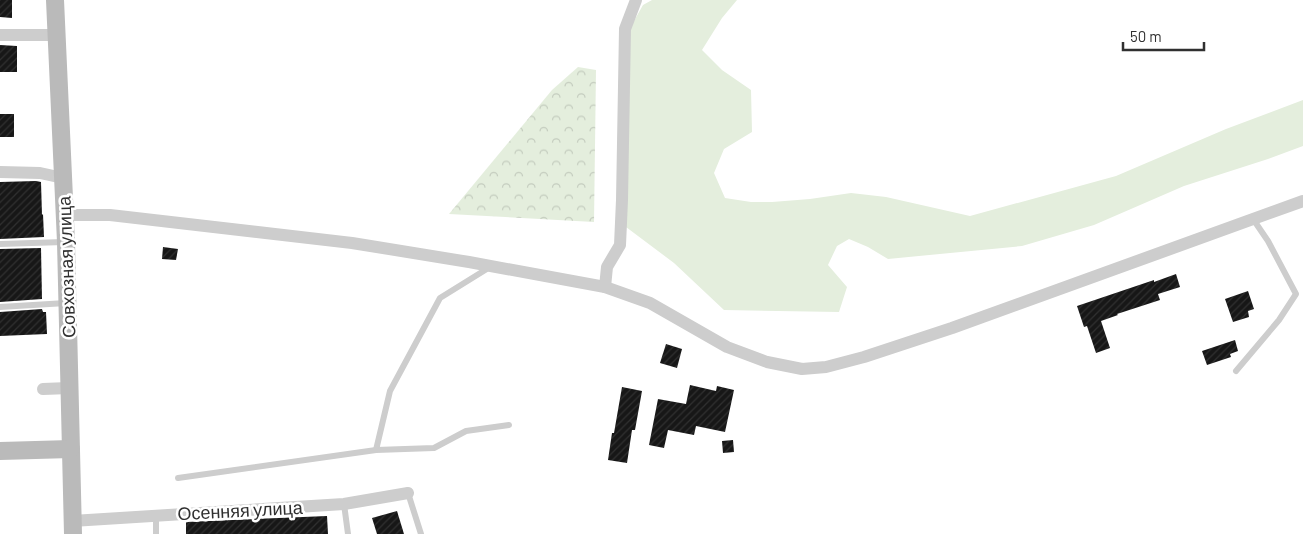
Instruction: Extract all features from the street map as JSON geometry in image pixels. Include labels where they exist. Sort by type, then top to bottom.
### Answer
[{"type":"main road","name":"Совхозная улица","points":[[55,0],[64,178],[73,527]]},
{"type":"main road","points":[[0,451],[71,450]]},
{"type":"street","points":[[605,286],[607,267],[620,245],[625,29],[636,0]]},
{"type":"street","points":[[0,35],[57,36]]},
{"type":"street","points":[[0,172],[40,173],[64,178]]},
{"type":"street","points":[[65,215],[110,215],[352,243],[605,286],[650,303],[727,347],[766,362],[802,368],[826,367],[864,357],[952,328],[1303,201]]},
{"type":"street","points":[[42,389],[69,388]]},
{"type":"street","name":"Осенняя улица","points":[[73,527],[156,516],[344,504],[408,493]]},
{"type":"lane","points":[[1236,371],[1300,294],[1280,266],[1268,241],[1254,219]]},
{"type":"lane","points":[[0,244],[66,242]]},
{"type":"lane","points":[[376,450],[390,391],[440,298],[491,266]]},
{"type":"lane","points":[[0,307],[68,303]]},
{"type":"lane","points":[[178,478],[376,450],[434,448],[466,431],[508,424]]},
{"type":"lane","points":[[408,493],[421,534]]},
{"type":"lane","points":[[344,504],[348,534]]},
{"type":"lane","points":[[156,516],[156,534]]},
{"type":"green space","points":[[652,0],[737,0],[722,18],[702,50],[722,70],[751,90],[752,132],[724,149],[714,173],[725,198],[751,202],[772,202],[851,193],[886,197],[970,216],[1116,176],[1226,129],[1303,100],[1303,146],[1184,186],[1094,225],[1022,246],[888,259],[868,247],[849,239],[837,246],[828,265],[847,287],[839,312],[724,310],[674,263],[622,224],[626,35],[643,5]]},
{"type":"green space","points":[[578,67],[596,70],[594,222],[449,214],[552,90]]},
{"type":"building","points":[[0,0],[12,0],[12,18],[0,17]]},
{"type":"building","points":[[0,45],[17,46],[17,72],[0,72]]},
{"type":"building","points":[[0,114],[14,114],[14,137],[0,137]]},
{"type":"building","points":[[0,182],[41,182],[44,237],[0,239]]},
{"type":"building","points":[[163,247],[178,249],[176,260],[162,259]]},
{"type":"building","points":[[41,248],[42,299],[0,302],[0,249]]},
{"type":"building","points":[[1176,274],[1180,287],[1158,294],[1160,300],[1101,321],[1110,348],[1096,353],[1087,326],[1084,327],[1077,306]]},
{"type":"building","points":[[1248,291],[1254,309],[1248,311],[1249,317],[1233,322],[1225,299]]},
{"type":"building","points":[[42,309],[43,312],[46,312],[47,334],[0,336],[0,312]]},
{"type":"building","points":[[1235,340],[1238,351],[1230,354],[1231,357],[1207,365],[1202,351]]},
{"type":"building","points":[[666,344],[682,349],[677,368],[660,363]]},
{"type":"building","points":[[690,385],[716,391],[717,386],[734,390],[725,432],[696,426],[694,435],[668,430],[664,448],[649,445],[658,399],[686,404]]},
{"type":"building","points":[[622,387],[642,391],[635,430],[632,430],[627,463],[608,460]]},
{"type":"building","points":[[733,440],[734,452],[723,453],[722,441]]},
{"type":"building","points":[[397,511],[404,534],[377,534],[372,518]]},
{"type":"building","points":[[327,516],[328,534],[186,534],[186,522]]}]
